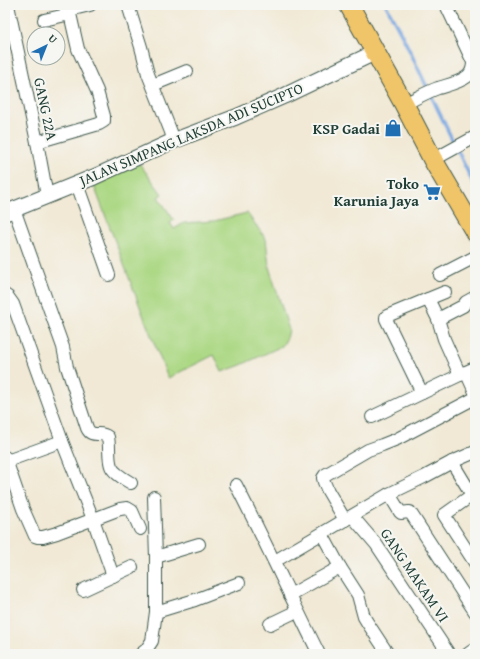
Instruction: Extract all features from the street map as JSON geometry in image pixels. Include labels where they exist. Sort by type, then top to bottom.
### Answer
[{"type":"main road","points":[[349,5],[376,52],[433,160],[475,232]]},
{"type":"street","name":"GANG 22A","points":[[8,5],[47,196]]},
{"type":"street","points":[[44,20],[69,10],[90,5]]},
{"type":"street","points":[[128,5],[148,74],[171,132],[173,141]]},
{"type":"street","points":[[404,104],[438,88],[458,82],[467,77],[473,68],[473,62],[446,5]]},
{"type":"street","points":[[37,142],[99,124],[104,121],[96,91],[78,49],[69,10]]},
{"type":"street","name":"JALAN SIMPANG LAKSDA ADI SUCIPTO","points":[[10,211],[94,177],[173,141],[236,117],[376,52]]},
{"type":"street","points":[[153,85],[187,71]]},
{"type":"street","points":[[433,160],[453,149],[472,142]]},
{"type":"street","points":[[77,184],[109,275]]},
{"type":"street","points":[[10,211],[58,333],[64,350],[67,367],[88,431],[91,434],[104,434],[108,437],[111,468],[131,483]]},
{"type":"street","points":[[440,275],[475,258]]},
{"type":"street","points":[[422,393],[386,317],[445,292]]},
{"type":"street","points":[[5,295],[13,304],[62,441],[93,519],[113,576]]},
{"type":"street","points":[[438,319],[463,306],[467,301],[475,297]]},
{"type":"street","points":[[428,299],[438,319],[444,339],[467,372],[475,392]]},
{"type":"street","points":[[372,417],[467,372]]},
{"type":"street","name":"GANG MAKAM VI","points":[[449,654],[373,540],[349,518],[331,497],[323,478],[325,475],[368,450],[397,439],[475,398]]},
{"type":"street","points":[[62,441],[6,459],[35,536],[43,537],[57,533],[120,509],[127,508],[132,511],[140,528]]},
{"type":"street","points":[[275,561],[389,494],[475,452]]},
{"type":"street","points":[[452,462],[473,494],[444,515],[475,564]]},
{"type":"street","points":[[236,485],[275,561],[319,654]]},
{"type":"street","points":[[389,494],[400,512],[408,512],[417,523],[475,612]]},
{"type":"street","points":[[141,654],[146,650],[152,641],[156,612],[154,497]]},
{"type":"street","points":[[322,534],[340,567],[358,595],[364,617],[388,654]]},
{"type":"street","points":[[156,557],[199,544]]},
{"type":"street","points":[[83,590],[132,567]]},
{"type":"street","points":[[290,595],[340,567]]},
{"type":"street","points":[[156,612],[195,600],[239,583]]},
{"type":"street","points":[[270,624],[298,611]]},
{"type":"street","points":[[468,654],[475,649]]},
{"type":"green space","points":[[139,163],[162,194],[158,197],[174,220],[170,223],[174,229],[184,223],[214,221],[247,213],[266,239],[269,267],[289,330],[287,338],[282,346],[222,372],[214,355],[168,378],[93,183]]},
{"type":"waterway","points":[[386,5],[475,187]]},
{"type":"place","name":"KSP Gadai","points":[[393,128]]},
{"type":"place","name":"Toko Karunia Jaya","points":[[432,192]]}]
